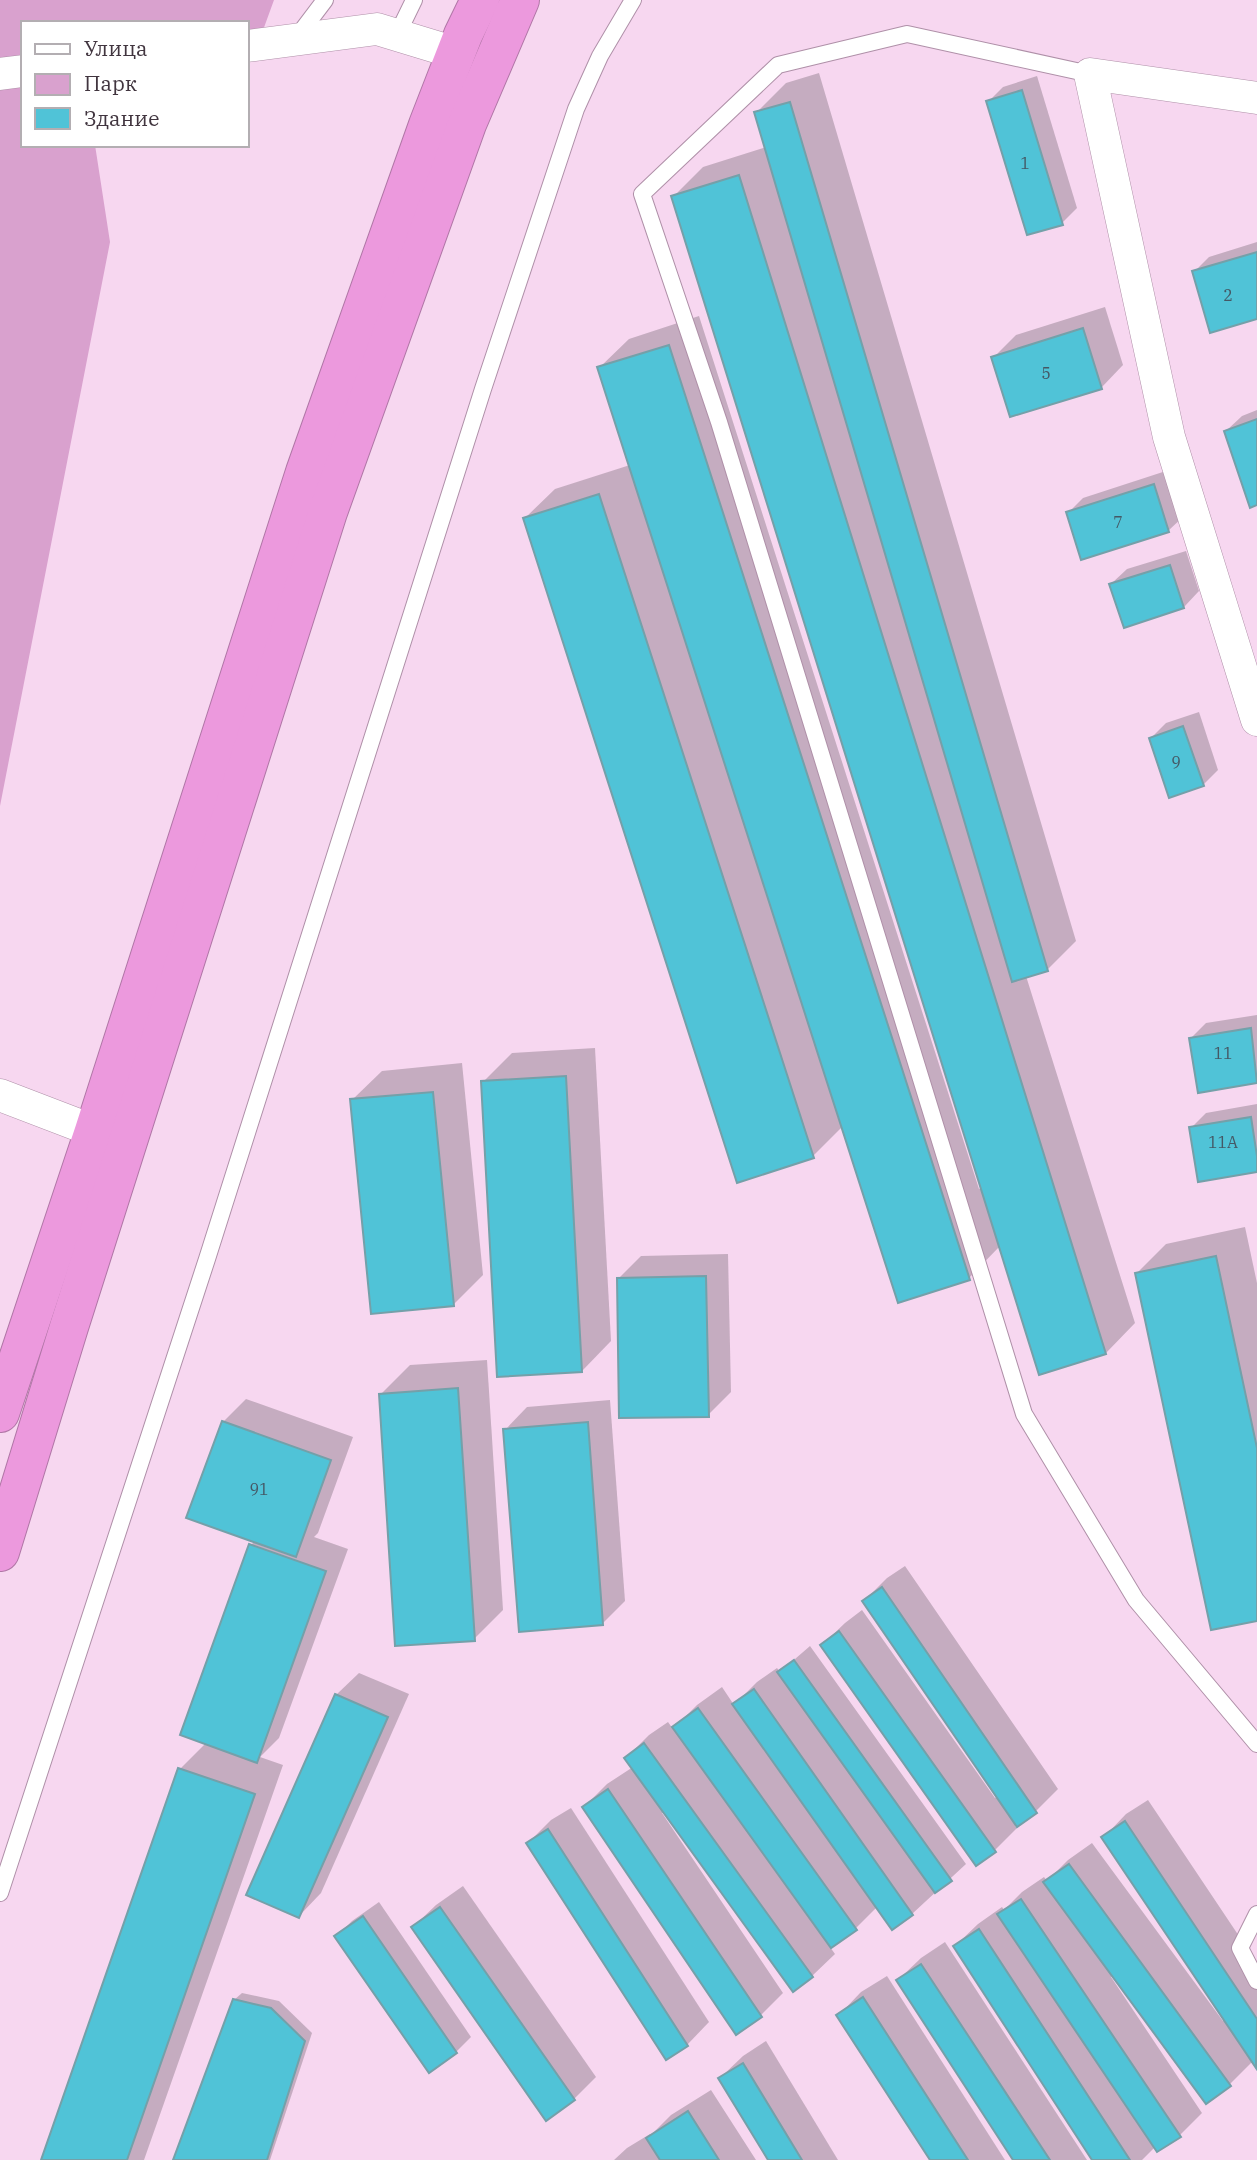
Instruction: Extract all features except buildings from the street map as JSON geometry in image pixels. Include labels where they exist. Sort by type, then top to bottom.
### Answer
[{"type":"highway","points":[[0,1413],[94,1131],[305,472],[428,125],[480,0]]},
{"type":"highway","points":[[0,1552],[68,1327],[328,512],[467,124],[520,0]]},
{"type":"street","points":[[248,46],[377,29],[456,54]]},
{"type":"street","points":[[0,74],[21,71]]},
{"type":"street","points":[[1257,98],[1090,74],[1169,437],[1257,720]]},
{"type":"street","points":[[0,1095],[94,1131]]},
{"type":"lane","points":[[295,40],[325,0]]},
{"type":"lane","points":[[397,35],[414,0]]},
{"type":"lane","points":[[0,1893],[207,1259],[483,389],[576,110],[600,56],[634,0]]},
{"type":"lane","points":[[1090,74],[907,34],[778,65],[642,194],[719,422],[1024,1414],[1136,1600],[1257,1744]]},
{"type":"lane","points":[[1257,1914],[1240,1948],[1257,1981]]},
{"type":"green space","points":[[0,0],[274,0],[262,33],[248,35],[248,21],[21,21],[21,61],[0,63]]},
{"type":"green space","points":[[21,85],[21,147],[95,147],[110,242],[0,806],[0,87]]}]
